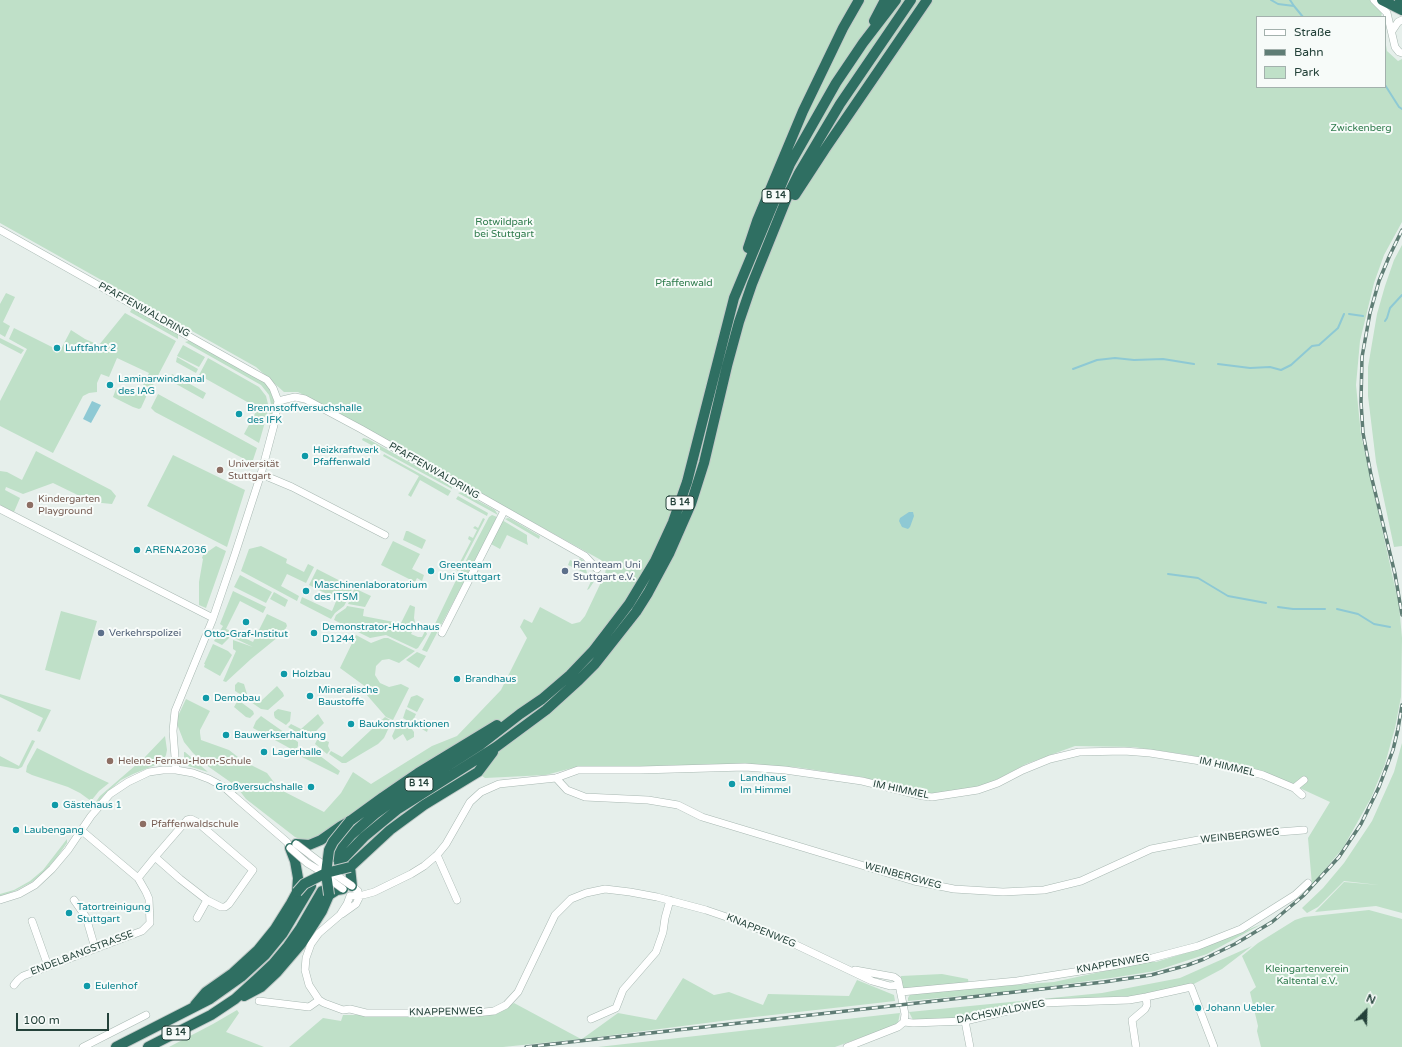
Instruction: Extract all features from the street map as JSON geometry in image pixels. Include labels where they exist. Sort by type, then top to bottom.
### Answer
[{"type":"highway","points":[[748,261],[747,254],[749,243],[791,138],[858,0]]},
{"type":"highway","name":"B 14","points":[[885,0],[863,42],[836,83],[797,152],[773,202],[734,298],[687,482],[673,522],[655,561],[629,604],[593,651],[570,675],[542,699],[480,745],[375,814],[351,835],[336,860],[398,809],[496,747],[546,710],[595,664],[636,612],[659,574],[679,535],[691,504],[708,447],[739,322],[752,284],[773,233],[816,162],[927,0]]},
{"type":"highway","points":[[863,42],[896,0]]},
{"type":"highway","points":[[773,233],[799,173],[840,104],[910,0]]},
{"type":"highway","points":[[1382,0],[1402,10]]},
{"type":"highway","name":"B 14","points":[[297,892],[298,872],[291,844],[305,845],[314,843],[350,821],[418,773],[508,718],[512,720]]},
{"type":"highway","name":"B 14","points":[[191,1008],[206,992],[233,973],[258,950],[275,929],[297,892],[304,884],[326,873],[350,867],[390,830],[424,805],[478,772],[496,747]]},
{"type":"highway","name":"B 14","points":[[235,999],[261,988],[301,944],[322,911],[326,893],[327,856],[330,847],[350,821]]},
{"type":"highway","points":[[326,893],[337,890],[348,891],[350,867]]},
{"type":"highway","name":"B 14","points":[[116,1047],[210,999],[241,977],[265,954],[283,933],[311,886]]},
{"type":"highway","name":"B 14","points":[[148,1047],[211,1015],[235,999],[269,968],[326,893]]},
{"type":"highway","name":"B 14","points":[[125,1047],[216,999],[244,979],[270,955],[289,929],[292,919]]},
{"type":"street","points":[[1374,0],[1387,13],[1395,47],[1402,53]]},
{"type":"street","points":[[1392,31],[1402,20]]},
{"type":"street","name":"PFAFFENWALDRING","points":[[0,230],[267,380],[273,388],[278,401],[295,397],[305,399],[361,429],[585,556],[597,568]]},
{"type":"street","points":[[176,770],[173,731],[176,711],[213,618],[233,562],[261,474],[274,425],[278,401]]},
{"type":"street","points":[[261,474],[292,487],[386,535]]},
{"type":"street","points":[[0,509],[213,618]]},
{"type":"street","points":[[442,634],[504,510]]},
{"type":"street","name":"IM HIMMEL","points":[[359,896],[374,892],[411,874],[437,855],[446,844],[470,802],[481,792],[499,784],[556,778],[578,770],[745,768],[784,770],[862,781],[932,797],[978,790],[998,784],[1033,766],[1058,757],[1079,752],[1124,751],[1150,753],[1226,766],[1263,775],[1294,788],[1302,795]]},
{"type":"street","points":[[0,900],[19,894],[35,885],[52,869],[68,850],[98,808],[118,787],[149,772],[176,770],[199,775],[224,787],[291,844],[307,863],[326,873],[332,881],[348,891],[358,892],[359,896],[356,904],[340,915]]},
{"type":"street","name":"WEINBERGWEG","points":[[556,778],[567,790],[585,797],[648,800],[678,805],[702,817],[914,881],[954,889],[1003,892],[1044,890],[1081,881],[1151,849],[1214,837],[1304,830]]},
{"type":"street","points":[[1294,788],[1304,780]]},
{"type":"street","points":[[138,878],[155,857],[187,820],[191,819],[197,822],[253,870],[225,907],[217,906],[180,879],[155,857]]},
{"type":"street","name":"ENDELBANGSTRASSE","points":[[14,985],[23,976],[142,931],[150,923],[149,899],[138,878],[81,830]]},
{"type":"street","points":[[437,855],[457,900]]},
{"type":"street","name":"KNAPPENWEG","points":[[319,1000],[343,1010],[350,1009],[366,1013],[475,1013],[494,1011],[506,1005],[518,992],[555,915],[571,899],[586,893],[605,889],[630,892],[670,900],[744,923],[848,969],[894,977],[898,980],[901,992],[1025,980],[1119,964],[1198,946],[1241,929],[1295,895],[1308,883]]},
{"type":"street","points":[[259,1001],[309,1006],[319,1000],[309,985],[305,970],[306,958],[311,944],[319,933],[340,915],[347,904],[348,891]]},
{"type":"street","points":[[74,900],[86,917],[95,948]]},
{"type":"street","points":[[197,918],[207,900]]},
{"type":"street","points":[[591,1019],[616,1008],[623,990],[656,952],[663,932],[670,900]]},
{"type":"street","points":[[32,922],[48,966]]},
{"type":"street","name":"DACHSWALDWEG","points":[[904,1022],[965,1021],[1042,1003],[1106,1001],[1146,997],[1191,987],[1214,1047]]},
{"type":"street","points":[[848,1047],[898,1027],[904,1022],[901,992]]},
{"type":"street","points":[[1136,1047],[1132,1020],[1145,1009],[1147,1005],[1146,997]]},
{"type":"street","points":[[83,1047],[146,1015]]},
{"type":"street","points":[[965,1021],[970,1047]]},
{"type":"green space","name":"Pfaffenwald","points":[[0,0],[1370,0],[1376,4],[1382,13],[1381,16],[1256,16],[1256,88],[1386,88],[1386,45],[1387,51],[1398,61],[1402,59],[1402,222],[1384,255],[1374,283],[1360,341],[1356,385],[1361,435],[1399,605],[1402,638],[1401,697],[1395,728],[1385,764],[1371,798],[1343,848],[1312,885],[1308,838],[1330,802],[1267,773],[1189,755],[1133,747],[1075,746],[1026,764],[983,787],[927,795],[862,777],[795,767],[734,765],[576,767],[546,775],[485,778],[446,752],[319,837],[310,840],[302,840],[295,837],[246,799],[236,786],[209,767],[193,753],[184,742],[177,724],[178,716],[186,699],[210,711],[200,730],[201,740],[229,750],[243,761],[267,773],[279,789],[324,812],[341,793],[353,772],[371,784],[432,746],[457,736],[501,690],[527,638],[520,627],[524,619],[532,623],[540,607],[572,624],[580,622],[585,616],[605,574],[606,568],[601,560],[298,392],[284,392],[256,367],[0,223]]},
{"type":"green space","points":[[1402,245],[1402,546],[1394,547],[1376,462],[1368,396],[1368,367],[1377,314],[1394,260]]},
{"type":"green space","points":[[6,293],[15,297],[3,322],[10,326],[5,337],[0,334],[0,304]]},
{"type":"green space","points":[[133,307],[178,334],[178,339],[130,312]]},
{"type":"green space","points":[[125,313],[176,341],[151,389],[143,385],[149,373],[117,358],[109,377],[101,374],[97,383],[97,392],[89,393],[83,396],[53,453],[0,426],[0,401],[27,349],[9,339],[14,328],[60,351],[71,330],[85,339],[99,345]]},
{"type":"green space","points":[[0,338],[24,350],[21,354],[0,343]]},
{"type":"green space","points":[[192,340],[264,382],[270,390],[274,401],[273,417],[269,416],[271,404],[269,395],[261,385],[185,342]]},
{"type":"green space","points":[[183,345],[205,357],[199,367],[177,356]]},
{"type":"green space","points":[[177,357],[198,369],[196,373],[176,362]]},
{"type":"green space","points":[[208,358],[259,387],[266,396],[268,404],[267,415],[259,443],[244,434],[258,408],[199,375]]},
{"type":"green space","points":[[172,374],[206,393],[203,399],[169,380]]},
{"type":"green space","points":[[116,389],[129,395],[131,392],[137,390],[146,394],[141,408],[139,409],[133,407],[113,397]]},
{"type":"green space","points":[[158,394],[257,448],[252,463],[155,412],[151,408]]},
{"type":"green space","points":[[363,438],[368,439],[451,485],[452,489],[362,440]]},
{"type":"green space","points":[[36,451],[111,490],[116,496],[112,504],[92,502],[53,483],[23,494],[6,487],[5,490],[20,498],[14,512],[0,505],[0,471],[7,472],[22,480]]},
{"type":"green space","points":[[384,454],[451,491],[448,496],[420,480],[411,497],[408,495],[419,476],[383,456]]},
{"type":"green space","points":[[173,455],[245,490],[227,547],[147,506]]},
{"type":"green space","points":[[462,492],[495,510],[498,515],[458,493]]},
{"type":"green space","points":[[458,496],[488,513],[487,516],[456,499]]},
{"type":"green space","points":[[492,515],[497,517],[467,576],[460,572],[489,517]]},
{"type":"green space","points":[[483,518],[485,519],[458,571],[453,568],[456,563],[459,564],[471,541],[468,539],[469,536],[473,538],[477,530],[473,528],[475,526],[478,528]]},
{"type":"green space","points":[[508,518],[540,536],[539,539],[505,519]]},
{"type":"green space","points":[[502,520],[527,535],[528,545],[507,535],[500,549],[491,544]]},
{"type":"green space","points":[[406,531],[426,540],[422,549],[403,540]]},
{"type":"green space","points":[[393,541],[420,554],[412,569],[424,575],[422,581],[417,578],[415,582],[381,565]]},
{"type":"green space","points":[[216,546],[226,551],[206,608],[199,605],[199,582],[202,558],[203,555]]},
{"type":"green space","points":[[261,546],[287,559],[286,563],[304,572],[308,564],[314,567],[306,583],[287,574],[281,586],[299,596],[297,601],[241,571],[249,549]]},
{"type":"green space","points":[[580,558],[584,561],[587,573],[594,577],[593,579],[595,580],[587,590],[593,577],[568,565],[570,560],[577,563]]},
{"type":"green space","points":[[317,569],[352,587],[351,593],[344,606],[335,613],[331,619],[300,603],[302,597],[332,611],[337,599],[309,585]]},
{"type":"green space","points":[[459,574],[466,578],[440,627],[435,624]]},
{"type":"green space","points":[[240,575],[272,592],[266,603],[234,587]]},
{"type":"green space","points":[[354,588],[371,596],[365,607],[348,604]]},
{"type":"green space","points":[[233,591],[266,607],[263,613],[240,601],[226,629],[231,631],[229,638],[222,645],[214,641],[223,626],[220,624]]},
{"type":"green space","points":[[274,592],[288,600],[285,607],[270,599]]},
{"type":"green space","points":[[410,605],[415,607],[415,622],[411,634],[422,637],[425,631],[427,634],[416,649],[386,635],[370,638],[334,620],[336,615],[347,606],[364,609],[363,616],[394,622],[400,625]]},
{"type":"green space","points":[[61,611],[97,621],[80,680],[45,670]]},
{"type":"green space","points":[[267,614],[286,623],[287,626],[283,633],[226,682],[223,681],[236,651],[233,649],[233,640],[253,647],[234,638],[236,634],[253,642]]},
{"type":"green space","points":[[434,627],[439,629],[427,652],[422,650]]},
{"type":"green space","points":[[356,635],[371,643],[388,638],[415,651],[399,663],[389,659],[382,660],[376,666],[375,675],[380,683],[389,687],[401,684],[409,688],[393,720],[386,717],[366,694],[366,687],[340,668]]},
{"type":"green space","points":[[213,644],[228,651],[232,655],[220,676],[204,667]]},
{"type":"green space","points":[[417,652],[426,656],[419,668],[406,660]]},
{"type":"green space","points":[[238,682],[244,684],[247,694],[245,697],[235,691],[235,685]]},
{"type":"green space","points":[[277,686],[284,696],[268,710],[261,709],[248,700],[250,697],[260,702]]},
{"type":"green space","points":[[0,694],[51,710],[40,732],[37,731],[43,718],[0,697]]},
{"type":"green space","points":[[417,695],[424,699],[417,712],[407,707],[411,697]]},
{"type":"green space","points":[[238,700],[253,711],[254,714],[250,718],[246,717],[234,707]]},
{"type":"green space","points":[[278,709],[291,712],[290,721],[286,725],[275,718],[274,712]]},
{"type":"green space","points":[[406,709],[416,714],[413,721],[428,729],[427,732],[403,718]]},
{"type":"green space","points":[[318,714],[324,723],[310,737],[304,737],[288,727],[291,724],[301,729]]},
{"type":"green space","points":[[261,716],[298,742],[296,750],[293,750],[253,728],[256,721]]},
{"type":"green space","points":[[385,717],[392,721],[384,738],[378,744],[346,763],[342,763],[329,754],[331,751],[342,757]]},
{"type":"green space","points":[[401,723],[411,728],[414,732],[414,737],[407,741],[403,734],[394,740],[392,736],[397,725]]},
{"type":"green space","points":[[165,736],[167,750],[163,761],[121,780],[103,796],[96,805],[95,803],[100,796],[144,758]]},
{"type":"green space","points":[[321,739],[329,742],[328,746],[330,750],[327,754],[315,744],[317,740]]},
{"type":"green space","points":[[32,740],[35,741],[22,767],[18,769],[0,766],[0,756],[19,766]]},
{"type":"green space","points":[[1402,743],[1402,913],[1376,906],[1315,912],[1344,882],[1379,885],[1344,881],[1318,907],[1307,913],[1302,908],[1323,888],[1344,863],[1372,821],[1394,772]]},
{"type":"green space","points":[[37,748],[109,783],[99,791],[91,801],[68,787],[32,775],[26,772],[27,766]]},
{"type":"green space","points":[[308,749],[311,749],[340,771],[338,775],[300,756]]},
{"type":"green space","points":[[184,752],[208,772],[188,766],[184,760]]},
{"type":"green space","points":[[67,839],[67,843],[55,860],[43,873],[32,882],[0,897],[0,894],[14,890],[30,881],[43,870]]},
{"type":"green space","name":"Kleingartenverein Kaltental e.V.","points":[[1369,910],[1402,919],[1402,1047],[1261,1047],[1250,992],[1256,987],[1242,956],[1258,943],[1295,920],[1304,917]]},
{"type":"green space","points":[[1262,924],[1207,954],[1155,971],[1014,991],[908,1001],[911,993],[1054,982],[1151,961],[1156,962],[1202,948]]},
{"type":"green space","points":[[1252,946],[1222,969],[1190,986],[1133,998],[1042,1002],[966,1019],[913,1020],[909,1012],[1102,993],[1180,978]]},
{"type":"green space","points":[[942,974],[968,979],[969,985],[903,989],[901,976]]},
{"type":"green space","points":[[683,978],[714,995],[729,992],[763,1005],[768,994],[849,996],[857,980],[894,995],[895,1001],[582,1039],[618,1013],[656,1020]]},
{"type":"green space","points":[[514,1003],[581,1039],[503,1047],[289,1047],[323,1018],[341,1021],[343,1015],[494,1015]]},
{"type":"green space","points":[[237,1010],[239,1013],[226,1032],[264,1047],[169,1047],[188,1037],[191,1037],[190,1036]]},
{"type":"green space","points":[[900,1013],[898,1023],[893,1026],[835,1047],[598,1047]]},
{"type":"water","points":[[92,401],[101,405],[91,423],[83,419]]},
{"type":"water","points":[[909,512],[913,512],[914,516],[908,529],[902,527],[899,521],[900,518]]},
{"type":"waterway","points":[[1271,0],[1278,4],[1294,6],[1302,16]]},
{"type":"waterway","points":[[1290,0],[1294,6]]},
{"type":"waterway","points":[[1386,87],[1399,107],[1402,109]]},
{"type":"waterway","points":[[1385,321],[1390,308],[1402,295]]},
{"type":"waterway","points":[[1218,364],[1250,368],[1270,367],[1281,370],[1291,365],[1312,346],[1319,345],[1338,328],[1344,314]]},
{"type":"waterway","points":[[1349,314],[1363,316]]},
{"type":"waterway","points":[[1073,369],[1097,360],[1115,358],[1134,360],[1163,359],[1194,364]]},
{"type":"waterway","points":[[1168,574],[1198,578],[1228,596],[1266,603]]},
{"type":"waterway","points":[[1278,607],[1293,609],[1325,609]]},
{"type":"waterway","points":[[1337,609],[1358,614],[1374,624],[1390,627]]},
{"type":"railway","points":[[1402,230],[1379,281],[1370,313],[1362,357],[1361,402],[1363,433],[1371,475],[1395,574],[1402,615]]},
{"type":"railway","points":[[526,1047],[1104,982],[1151,975],[1204,959],[1235,944],[1272,922],[1303,896],[1339,857],[1361,824],[1379,787],[1393,750],[1402,705]]},
{"type":"place","name":"Luftfahrt 2","points":[[57,348]]},
{"type":"place","name":"Laminarwindkanal des IAG","points":[[110,385]]},
{"type":"place","name":"Brennstoffversuchshalle des IFK","points":[[239,414]]},
{"type":"place","name":"Heizkraftwerk Pfaffenwald","points":[[305,456]]},
{"type":"place","name":"Universität Stuttgart","points":[[220,470]]},
{"type":"place","name":"Kindergarten Playground","points":[[30,505]]},
{"type":"place","name":"ARENA2036","points":[[137,550]]},
{"type":"place","name":"Greenteam Uni Stuttgart","points":[[431,571]]},
{"type":"place","name":"Rennteam Uni Stuttgart e.V.","points":[[565,571]]},
{"type":"place","name":"Maschinenlaboratorium des ITSM","points":[[306,591]]},
{"type":"place","name":"Otto-Graf-Institut","points":[[246,622]]},
{"type":"place","name":"Verkehrspolizei","points":[[101,633]]},
{"type":"place","name":"Demonstrator-Hochhaus D1244","points":[[314,633]]},
{"type":"place","name":"Holzbau","points":[[284,674]]},
{"type":"place","name":"Brandhaus","points":[[457,679]]},
{"type":"place","name":"Mineralische Baustoffe","points":[[310,696]]},
{"type":"place","name":"Demobau","points":[[206,698]]},
{"type":"place","name":"Baukonstruktionen","points":[[351,724]]},
{"type":"place","name":"Bauwerkserhaltung","points":[[226,735]]},
{"type":"place","name":"Lagerhalle","points":[[264,752]]},
{"type":"place","name":"Helene-Fernau-Horn-Schule","points":[[110,761]]},
{"type":"place","name":"Landhaus Im Himmel","points":[[732,784]]},
{"type":"place","name":"Großversuchshalle","points":[[311,787]]},
{"type":"place","name":"Gästehaus 1","points":[[55,805]]},
{"type":"place","name":"Pfaffenwaldschule","points":[[143,824]]},
{"type":"place","name":"Laubengang","points":[[16,830]]},
{"type":"place","name":"Tatortreinigung Stuttgart","points":[[69,913]]},
{"type":"place","name":"Eulenhof","points":[[87,986]]},
{"type":"place","name":"Johann Uebler","points":[[1198,1008]]},
{"type":"park label","name":"Zwickenberg","points":[[1361,128]]},
{"type":"park label","name":"Rotwildpark bei Stuttgart","points":[[504,228]]}]
